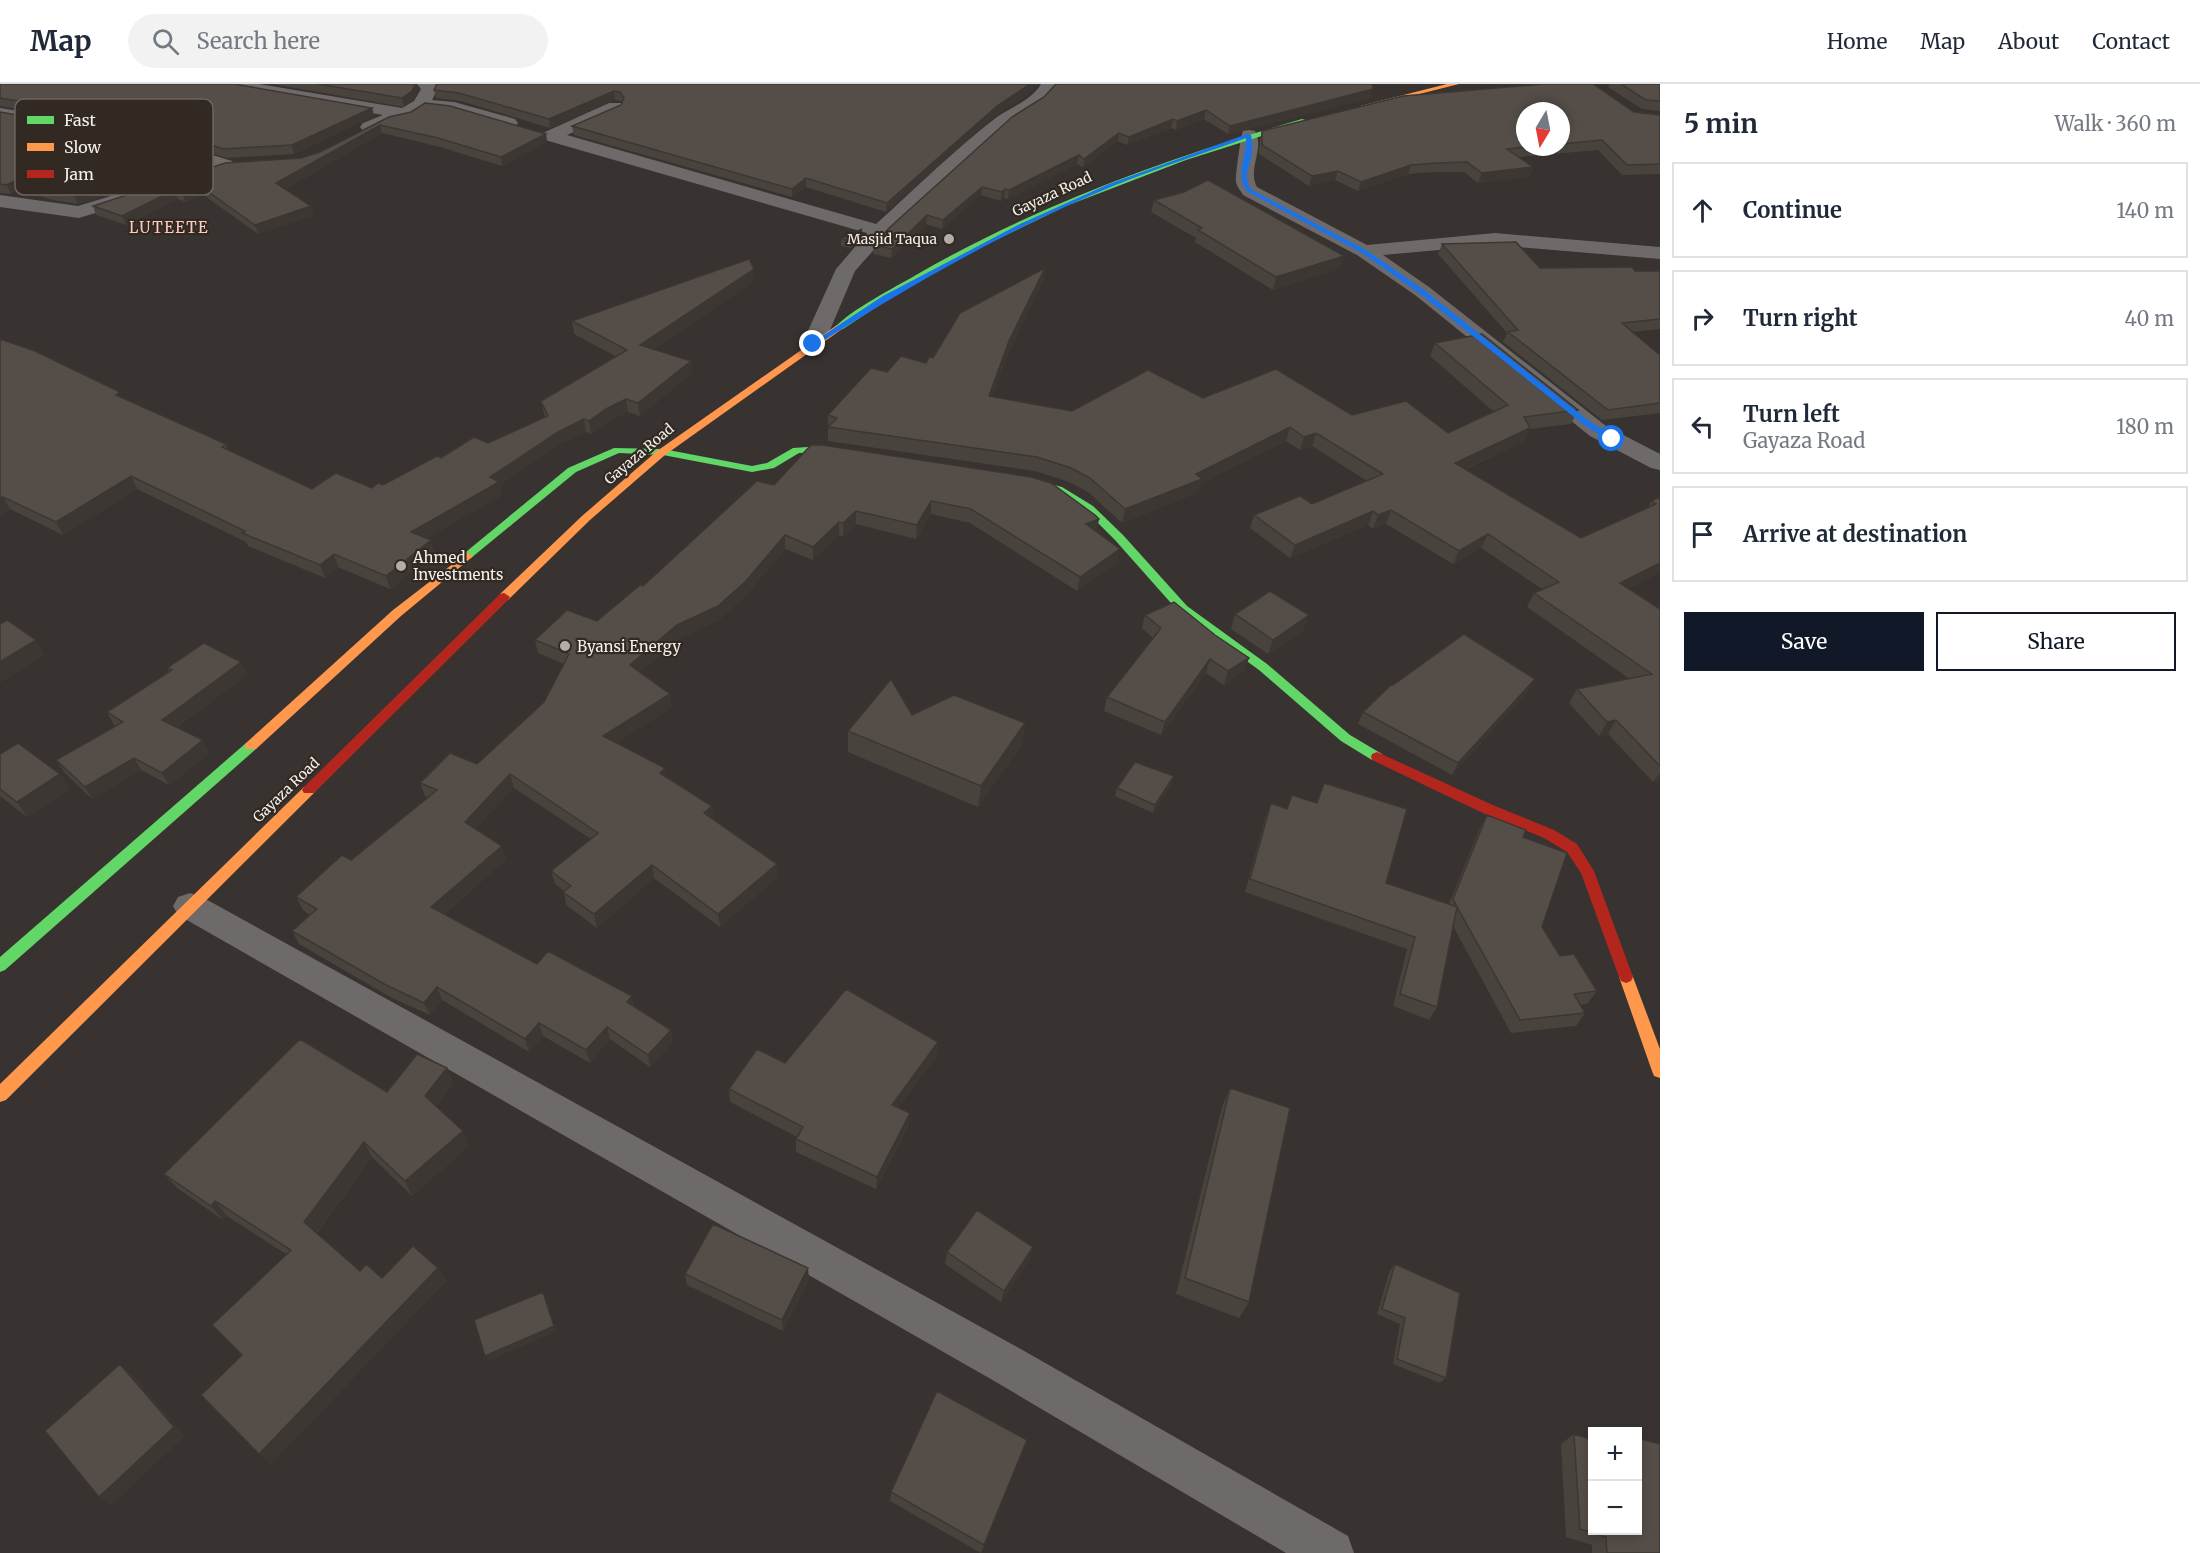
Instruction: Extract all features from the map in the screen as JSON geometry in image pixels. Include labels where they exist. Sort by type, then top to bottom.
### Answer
[{"type":"main road","points":[[1352,109],[1456,84]]},
{"type":"main road","name":"Gayaza Road","points":[[0,1095],[561,543],[663,452],[739,400],[813,344],[885,298],[1023,225],[1111,185],[1249,135],[1318,118]]},
{"type":"main road","points":[[0,966],[283,718],[397,613],[572,470],[618,450],[663,452],[752,469],[770,466],[797,450],[810,448],[865,456]]},
{"type":"main road","points":[[1001,476],[1059,489],[1078,500],[1103,521],[1173,600],[1222,640],[1263,667],[1308,709],[1361,749],[1490,810],[1549,834],[1572,848],[1587,871],[1660,1071]]},
{"type":"street","points":[[231,84],[406,115]]},
{"type":"street","points":[[356,134],[385,119],[406,115],[423,104],[430,88],[424,84]]},
{"type":"street","points":[[813,344],[846,269],[880,231],[970,148],[1004,120],[1035,100],[1049,84]]},
{"type":"street","points":[[423,104],[454,107],[880,231]]},
{"type":"street","points":[[551,136],[615,107]]},
{"type":"street","points":[[0,113],[15,115]]},
{"type":"street","points":[[1249,135],[1250,151],[1243,175],[1245,185],[1250,191],[1364,251],[1422,291],[1598,431],[1660,463]]},
{"type":"street","points":[[213,158],[234,164],[213,170]]},
{"type":"street","points":[[0,201],[79,212],[133,195]]},
{"type":"street","points":[[1364,251],[1495,239],[1660,253]]},
{"type":"street","points":[[190,906],[1004,1363],[1330,1553]]},
{"type":"building","points":[[0,84],[234,84],[372,108],[292,145],[224,149],[213,146],[213,99],[15,100],[0,98]]},
{"type":"building","points":[[318,84],[415,84],[412,91],[402,98]]},
{"type":"building","points":[[437,84],[1030,84],[997,106],[887,203],[806,178],[792,189],[572,126],[621,105],[624,98],[620,92],[614,91],[549,119],[459,93],[434,90]]},
{"type":"building","points":[[1056,84],[1372,84],[1373,89],[1230,126],[1206,110],[1177,121],[1173,119],[1129,137],[1119,133],[1084,159],[1079,155],[1009,190],[1005,189],[1002,192],[982,187],[943,220],[927,215],[892,249],[874,245],[889,228],[1012,117],[1044,97]]},
{"type":"building","points":[[1544,84],[1593,84],[1634,112],[1660,115],[1660,164],[1627,165],[1602,140],[1570,143],[1570,102],[1516,102],[1516,148],[1507,149],[1533,167],[1482,173],[1467,162],[1411,165],[1361,182],[1338,171],[1312,176],[1262,145],[1262,131],[1403,96]]},
{"type":"building","points":[[1621,84],[1660,84],[1660,101],[1646,100]]},
{"type":"building","points":[[425,103],[450,106],[546,134],[501,157],[438,138],[380,125],[276,183],[311,206],[255,225],[213,195],[213,167],[225,163],[301,158],[320,152],[389,117],[411,112]]},
{"type":"building","points":[[0,112],[15,115],[15,181],[7,185],[0,184]]},
{"type":"building","points":[[1208,180],[1344,256],[1276,277],[1198,230],[1202,228],[1154,200],[1184,192]]},
{"type":"building","points":[[127,195],[164,195],[122,216],[93,206]]},
{"type":"building","points":[[862,229],[851,241],[841,239]]},
{"type":"building","points":[[1516,242],[1540,268],[1632,267],[1635,271],[1660,271],[1660,319],[1622,323],[1660,355],[1660,403],[1608,410],[1508,332],[1518,330],[1442,244]]},
{"type":"building","points":[[749,259],[754,269],[640,345],[691,361],[638,403],[626,399],[589,421],[584,419],[558,432],[490,477],[499,482],[411,532],[431,540],[386,576],[334,554],[320,565],[242,533],[245,531],[131,476],[56,522],[3,497],[0,498],[0,339],[35,351],[120,392],[116,395],[226,444],[222,447],[312,489],[336,473],[372,488],[378,483],[383,485],[437,456],[441,458],[474,437],[488,443],[548,416],[541,401],[627,350],[572,321]]},
{"type":"building","points":[[1045,268],[1009,341],[989,396],[1072,411],[1148,370],[1203,398],[1276,369],[1352,415],[1406,401],[1448,433],[1508,405],[1435,343],[1482,334],[1578,410],[1524,417],[1530,428],[1455,463],[1581,538],[1656,504],[1651,501],[1660,497],[1660,563],[1620,583],[1660,609],[1660,766],[1616,720],[1607,722],[1577,689],[1652,674],[1534,593],[1559,582],[1488,534],[1459,551],[1391,510],[1378,515],[1373,511],[1295,545],[1254,515],[1300,496],[1312,504],[1383,474],[1316,433],[1304,437],[1290,427],[1196,474],[1202,479],[1125,509],[1090,478],[1071,468],[1037,457],[828,427],[837,418],[828,415],[871,368],[887,372],[901,356],[926,363],[929,357],[933,358],[960,313]]},
{"type":"building","points":[[811,445],[1031,477],[1051,483],[1095,515],[1099,519],[1086,524],[1120,549],[1080,577],[971,509],[931,501],[917,525],[856,511],[843,523],[839,522],[813,547],[785,535],[746,581],[718,606],[677,625],[630,665],[670,694],[603,736],[665,768],[660,773],[712,806],[704,813],[777,864],[718,914],[652,865],[594,914],[563,892],[571,886],[551,871],[598,833],[510,774],[465,822],[502,846],[431,907],[537,964],[548,951],[632,996],[627,1002],[671,1030],[648,1055],[607,1027],[586,1050],[539,1023],[525,1039],[437,987],[424,1003],[386,985],[292,931],[317,909],[296,897],[342,855],[351,860],[437,790],[420,783],[450,753],[477,764],[544,702],[569,654],[535,640],[567,610],[597,621],[640,585],[643,586],[757,481],[774,485]]},
{"type":"building","points":[[1270,591],[1309,615],[1273,640],[1235,614]]},
{"type":"building","points":[[1174,602],[1215,635],[1249,658],[1228,671],[1210,659],[1165,722],[1107,697],[1161,628],[1145,615]]},
{"type":"building","points":[[7,620],[36,640],[0,662],[0,624]]},
{"type":"building","points":[[1464,634],[1535,679],[1458,763],[1363,712],[1391,685]]},
{"type":"building","points":[[204,643],[241,662],[162,720],[203,740],[162,773],[134,758],[85,787],[56,760],[123,722],[107,712],[172,670],[167,668]]},
{"type":"building","points":[[891,679],[912,715],[954,695],[1025,723],[981,786],[848,731]]},
{"type":"building","points":[[18,743],[60,774],[17,802],[0,789],[0,754]]},
{"type":"building","points":[[1135,762],[1174,776],[1155,805],[1117,788]]},
{"type":"building","points":[[1324,783],[1407,809],[1386,883],[1457,907],[1437,1007],[1400,994],[1415,937],[1250,879],[1271,803],[1287,809],[1292,795],[1317,803]]},
{"type":"building","points":[[1487,815],[1526,830],[1523,837],[1567,853],[1542,927],[1560,956],[1574,954],[1597,991],[1574,994],[1585,1013],[1520,1020],[1453,899]]},
{"type":"building","points":[[846,989],[938,1042],[892,1105],[910,1113],[877,1177],[796,1139],[803,1127],[729,1089],[757,1049],[785,1063]]},
{"type":"building","points":[[300,1039],[387,1092],[417,1054],[447,1068],[425,1096],[463,1131],[405,1181],[364,1142],[304,1222],[360,1271],[366,1264],[382,1278],[413,1246],[438,1268],[259,1454],[201,1395],[242,1355],[212,1325],[291,1250],[215,1201],[211,1206],[164,1174]]},
{"type":"building","points":[[1230,1088],[1290,1108],[1249,1302],[1185,1278]]},
{"type":"building","points":[[977,1210],[1033,1247],[1004,1291],[947,1252]]},
{"type":"building","points":[[713,1224],[808,1268],[782,1320],[685,1274]]},
{"type":"building","points":[[1395,1264],[1460,1293],[1446,1378],[1397,1359],[1405,1318],[1382,1309]]},
{"type":"building","points":[[543,1292],[554,1326],[485,1356],[474,1320]]},
{"type":"building","points":[[120,1364],[174,1427],[99,1497],[45,1431]]},
{"type":"building","points":[[937,1391],[1027,1440],[984,1545],[891,1492]]},
{"type":"building","points":[[1574,1434],[1588,1438],[1588,1531],[1580,1529]]},
{"type":"building","points":[[1642,1439],[1660,1444],[1660,1553],[1607,1553],[1606,1537],[1600,1535],[1642,1535]]},
{"type":"traffic: fast","points":[[840,327],[893,292],[948,260],[1064,204],[1183,158],[1305,121]]},
{"type":"traffic: fast","points":[[467,556],[572,470],[618,450],[663,452],[752,469],[770,466],[797,450],[822,449],[851,454]]},
{"type":"traffic: fast","points":[[1018,479],[1058,489],[1089,508],[1119,537],[1182,609],[1263,667],[1346,738],[1377,757]]},
{"type":"traffic: fast","points":[[0,966],[251,746]]},
{"type":"traffic: slow","points":[[1364,106],[1456,84]]},
{"type":"traffic: slow","points":[[504,597],[586,518],[661,453],[840,327]]},
{"type":"traffic: slow","points":[[251,746],[397,613],[467,556]]},
{"type":"traffic: slow","points":[[0,1095],[309,790]]},
{"type":"traffic: slow","points":[[1626,977],[1660,1071]]},
{"type":"traffic: jam","points":[[309,790],[504,597]]},
{"type":"traffic: jam","points":[[1377,757],[1490,810],[1549,834],[1572,848],[1587,871],[1626,977]]},
{"type":"place","name":"Masjid Taqua","points":[[949,239]]},
{"type":"place","name":"Ahmed Investments","points":[[401,566]]},
{"type":"place","name":"Byansi Energy","points":[[565,646]]},
{"type":"district","name":"LUTEETE","points":[[169,227]]},
{"type":"route","points":[[813,344],[885,298],[1023,225],[1111,185],[1249,135],[1249,158],[1243,175],[1245,185],[1250,191],[1364,251],[1422,291],[1587,423],[1612,439]]}]
